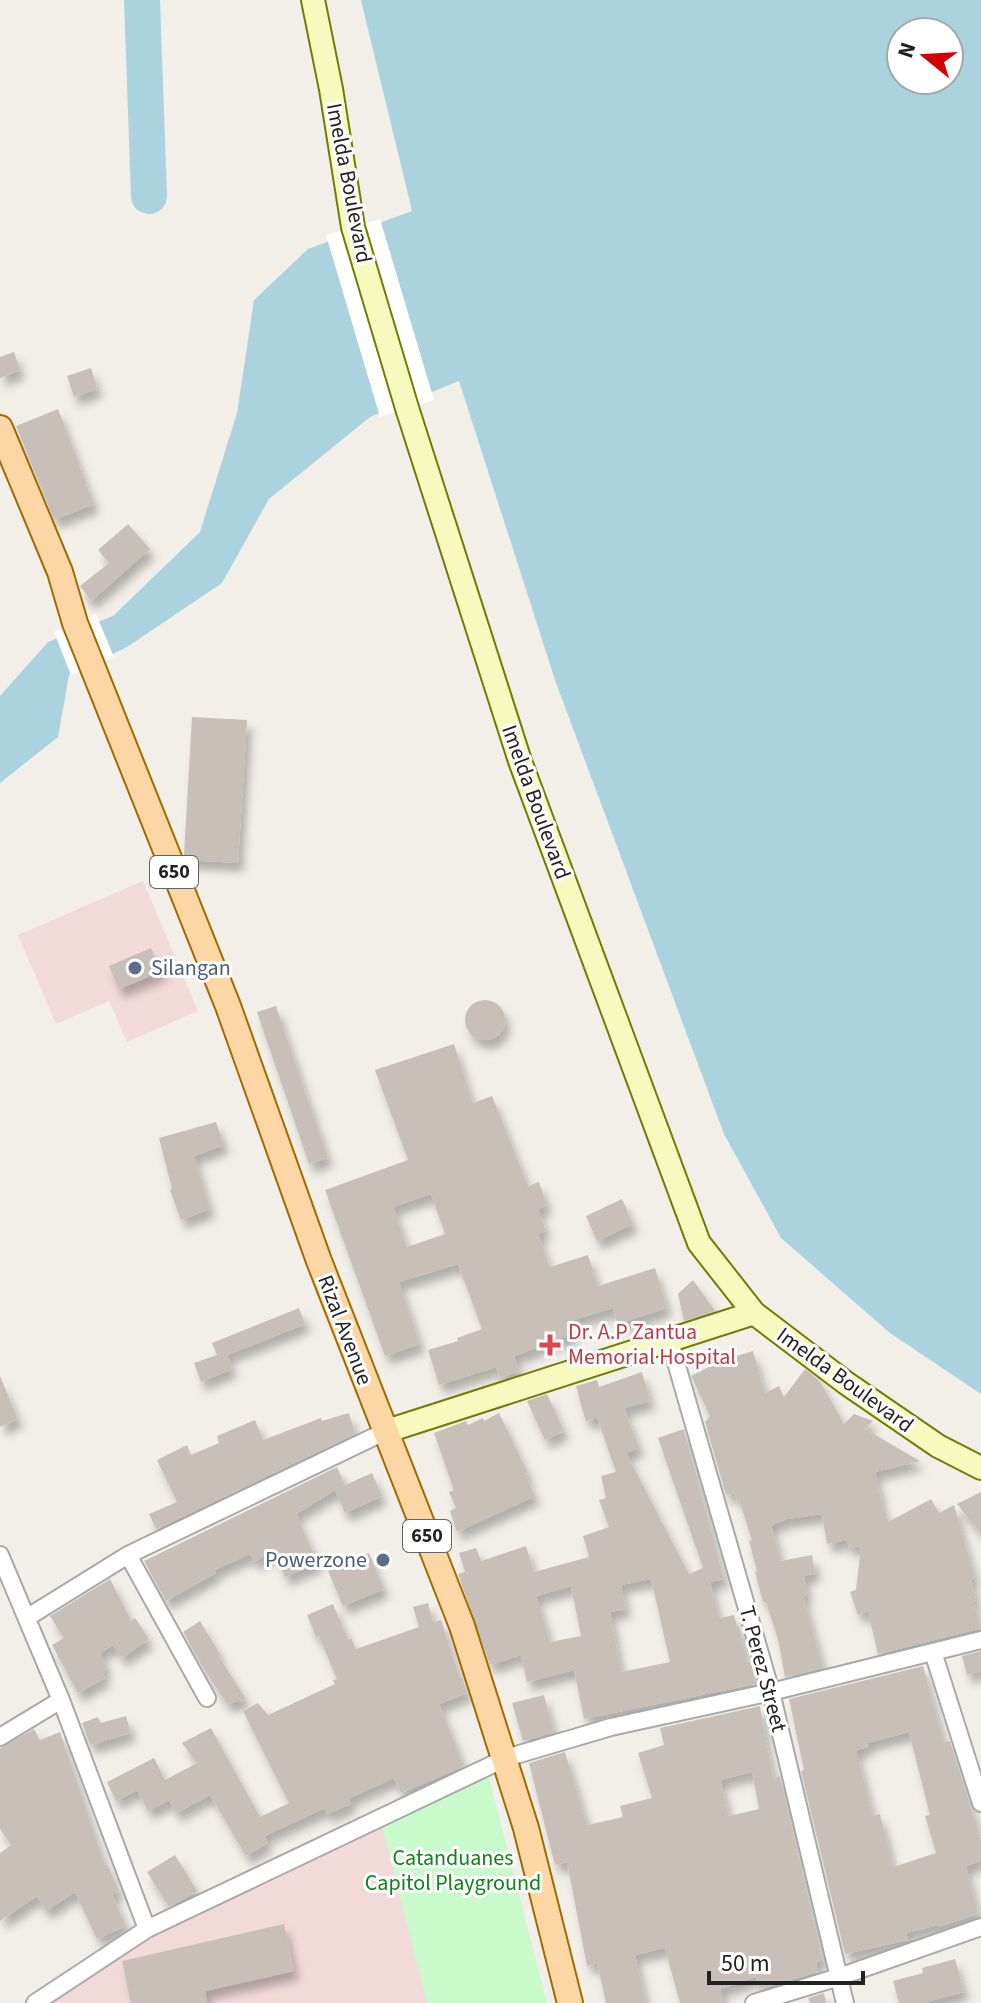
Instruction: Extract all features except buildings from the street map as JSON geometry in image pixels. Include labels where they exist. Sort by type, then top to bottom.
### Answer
[{"type":"main road","name":"Imelda Boulevard","points":[[313,0],[353,227],[407,408],[520,761],[699,1243],[754,1313],[846,1383],[938,1446],[981,1468]]},
{"type":"main road","name":"Rizal Avenue","points":[[0,428],[60,572],[75,623],[228,1006],[319,1261],[462,1626],[506,1758],[570,2003]]},
{"type":"main road","points":[[384,1432],[754,1313]]},
{"type":"street","name":"T. Perez Street","points":[[669,1338],[771,1692],[845,2003]]},
{"type":"street","points":[[28,1617],[128,1555],[384,1432]]},
{"type":"street","points":[[0,1555],[61,1700],[147,1929]]},
{"type":"street","points":[[128,1555],[207,1698]]},
{"type":"street","points":[[35,2003],[147,1929],[506,1758],[611,1727],[771,1692],[981,1640]]},
{"type":"street","points":[[933,1652],[981,1803]]},
{"type":"street","points":[[0,1737],[61,1700]]},
{"type":"street","points":[[754,2003],[981,1927]]},
{"type":"shaded area","points":[[143,881],[198,1011],[127,1042],[109,1001],[56,1024],[18,935]]},
{"type":"shaded area","points":[[381,1823],[547,2003],[49,2003],[148,1938]]},
{"type":"green space","name":"Catanduanes Capitol Playground","points":[[488,1774],[547,2003],[427,2003],[381,1823]]},
{"type":"water","points":[[361,0],[981,0],[981,1394],[890,1333],[781,1238],[724,1134],[555,680],[459,381],[370,417],[269,499],[222,583],[127,647],[69,675],[58,737],[0,783],[0,696],[48,642],[113,616],[200,532],[237,413],[254,300],[308,249],[412,211]]},
{"type":"pier","points":[[380,219],[434,400],[380,417],[326,235]]},
{"type":"pier","points":[[96,614],[114,657],[71,675],[54,632]]},
{"type":"waterway","points":[[142,0],[149,196]]},
{"type":"place","name":"Silangan","points":[[135,968]]},
{"type":"place","name":"Dr. A.P Zantua Memorial Hospital","points":[[550,1345]]},
{"type":"place","name":"Powerzone","points":[[383,1560]]}]
